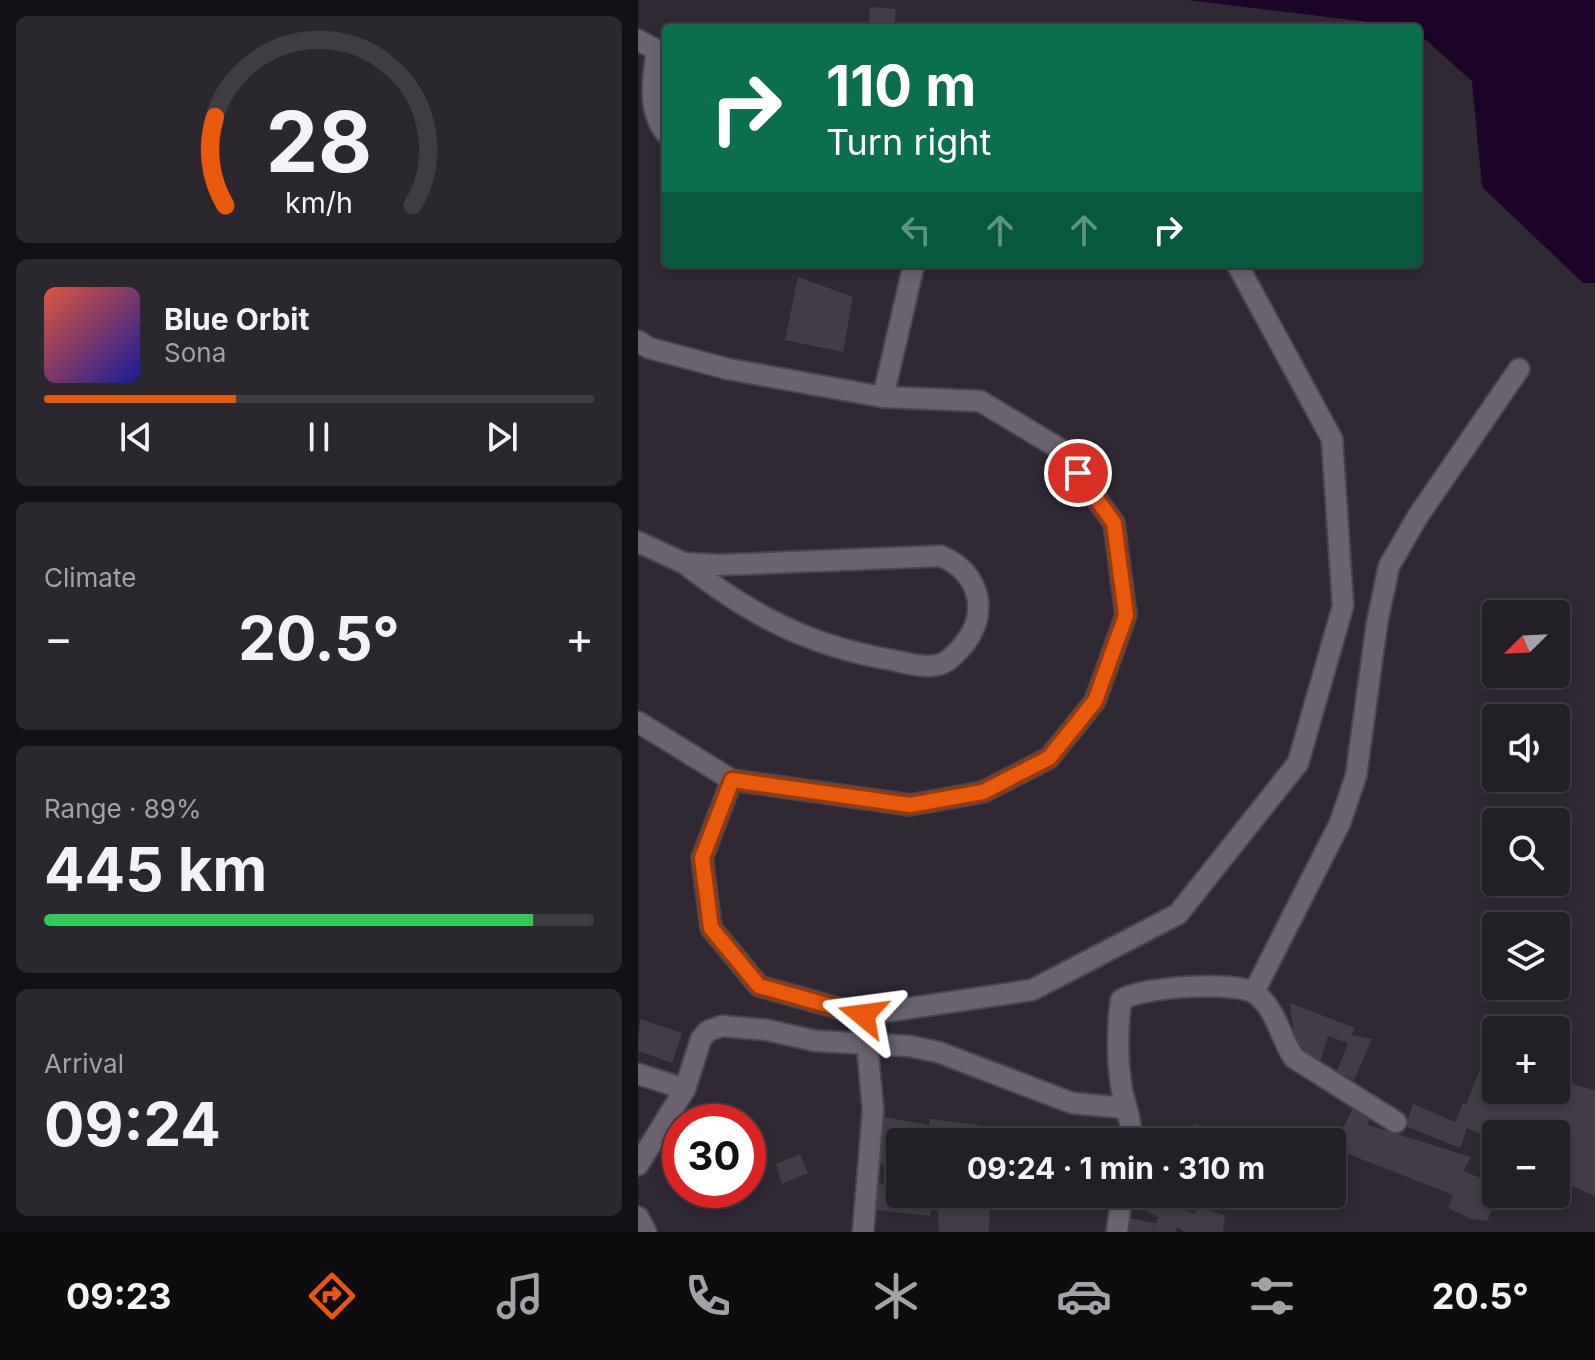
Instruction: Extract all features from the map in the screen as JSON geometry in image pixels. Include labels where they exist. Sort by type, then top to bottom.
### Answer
[{"type":"street","points":[[638,40],[661,53],[651,91],[662,128]]},
{"type":"street","points":[[883,397],[913,268]]},
{"type":"street","points":[[732,780],[702,858],[711,928],[759,986],[863,1015],[1032,990],[1178,914],[1298,763],[1343,606],[1332,439],[1239,268]]},
{"type":"street","points":[[638,341],[649,348],[728,369],[883,397],[980,401],[1060,449],[1114,523],[1126,615],[1095,701],[1049,758],[983,792],[910,805],[732,780],[638,722]]},
{"type":"street","points":[[1254,992],[1340,823],[1356,776],[1377,623],[1389,566],[1418,516],[1519,369]]},
{"type":"street","points":[[638,542],[684,563],[729,598],[761,617],[807,640],[858,654],[923,665],[942,664],[971,637],[979,617],[980,603],[974,583],[960,564],[941,556],[684,563]]},
{"type":"street","points":[[1128,1128],[1117,1041],[1121,1000],[1131,993],[1154,989],[1237,988],[1254,992],[1271,1009],[1283,1042],[1294,1058],[1396,1122]]},
{"type":"street","points":[[638,1165],[685,1089],[701,1039],[708,1031],[722,1026],[767,1030],[816,1041],[938,1052],[1072,1103],[1126,1108]]},
{"type":"street","points":[[863,1232],[873,1110],[867,1044]]},
{"type":"street","points":[[638,1074],[685,1089]]},
{"type":"street","points":[[1117,1232],[1120,1208]]},
{"type":"street","points":[[638,1217],[646,1232]]},
{"type":"shaded area","points":[[1187,0],[1595,0],[1595,283],[1583,283],[1482,187],[1472,81],[1422,37],[1422,24],[1385,24]]},
{"type":"building","points":[[870,7],[896,9],[894,24],[868,24]]},
{"type":"building","points":[[798,277],[853,297],[843,352],[785,340]]},
{"type":"building","points":[[1290,1003],[1355,1028],[1352,1035],[1372,1039],[1354,1080],[1337,1071],[1348,1043],[1328,1036],[1319,1066],[1306,1059],[1295,1043]]},
{"type":"building","points":[[640,1019],[682,1033],[672,1063],[638,1051]]},
{"type":"building","points":[[1482,1064],[1482,1104],[1570,1104],[1570,1084],[1595,1090],[1595,1196],[1570,1185],[1570,1120],[1482,1120],[1482,1134],[1467,1128],[1460,1148],[1406,1126],[1413,1104],[1455,1122],[1463,1103],[1466,1105]]},
{"type":"building","points":[[1354,1106],[1370,1114],[1368,1125],[1471,1157],[1463,1171],[1482,1178],[1482,1208],[1493,1208],[1487,1221],[1471,1219],[1448,1208],[1453,1195],[1346,1153],[1346,1128],[1343,1128]]},
{"type":"building","points":[[878,1116],[929,1125],[930,1119],[979,1125],[979,1128],[886,1128],[886,1165],[870,1163]]},
{"type":"building","points":[[800,1154],[808,1173],[782,1184],[776,1164]]},
{"type":"building","points":[[872,1182],[886,1184],[886,1208],[932,1208],[930,1216],[868,1209]]},
{"type":"building","points":[[938,1208],[990,1208],[989,1232],[939,1232]]},
{"type":"building","points":[[1140,1208],[1179,1208],[1195,1214],[1197,1208],[1200,1208],[1225,1215],[1223,1232],[1185,1232],[1177,1227],[1176,1232],[1156,1232],[1153,1231],[1158,1217]]},
{"type":"building","points":[[1123,1217],[1155,1223],[1153,1232],[1120,1232]]},
{"type":"route","points":[[863,1015],[759,986],[711,928],[702,858],[732,780],[910,805],[983,792],[1049,758],[1095,701],[1126,615],[1114,523],[1078,473]]}]
